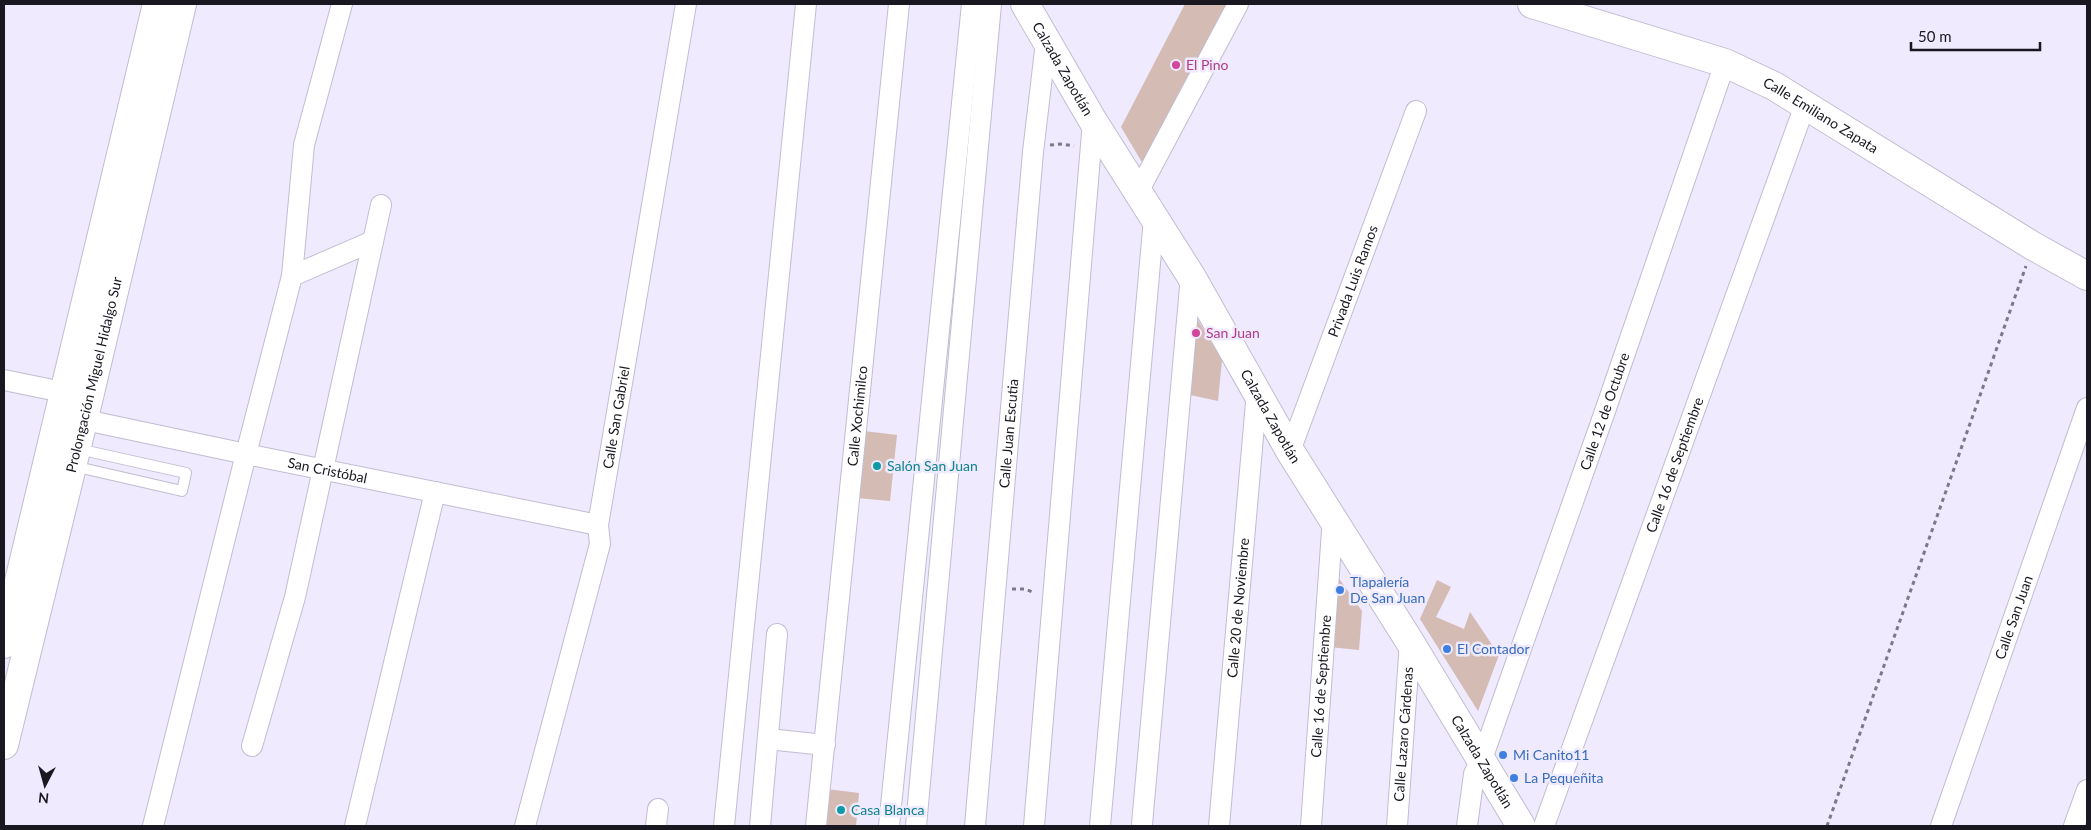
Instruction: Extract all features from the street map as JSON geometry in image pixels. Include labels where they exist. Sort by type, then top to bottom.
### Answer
[{"type":"street","name":"Prolongación Miguel Hidalgo Sur","points":[[4,745],[74,457],[74,406],[157,4]]},
{"type":"street","name":"Prolongación Miguel Hidalgo Sur","points":[[4,644],[74,406],[182,4]]},
{"type":"street","points":[[153,826],[292,276],[304,145],[342,4]]},
{"type":"street","name":"Calle San Gabriel","points":[[525,826],[600,544],[598,525],[686,4]]},
{"type":"street","points":[[724,826],[806,4]]},
{"type":"street","name":"Calle Xochimilco","points":[[816,826],[899,4]]},
{"type":"street","points":[[889,826],[972,4]]},
{"type":"street","points":[[916,826],[991,4]]},
{"type":"street","name":"Calzada Zapotlán","points":[[1025,4],[1094,121],[1191,276],[1290,452],[1333,517],[1482,759],[1521,826]]},
{"type":"street","points":[[1138,192],[1238,4]]},
{"type":"street","name":"Calle Emiliano Zapata","points":[[1532,4],[1725,63],[1774,86],[2033,246],[2087,276]]},
{"type":"street","name":"Calle Juan Escutia","points":[[975,826],[1033,152],[1046,42]]},
{"type":"street","name":"Calle 12 de Octubre","points":[[1467,826],[1474,774],[1482,759],[1604,414],[1725,63]]},
{"type":"street","name":"Calle 16 de Septiembre","points":[[1544,826],[1805,105]]},
{"type":"street","name":"Privada Luis Ramos","points":[[1290,452],[1416,112]]},
{"type":"street","points":[[1034,826],[1094,121]]},
{"type":"street","points":[[252,746],[295,597],[381,205]]},
{"type":"street","points":[[1100,826],[1154,218]]},
{"type":"street","points":[[292,276],[373,242]]},
{"type":"street","points":[[1142,824],[1191,276]]},
{"type":"street","name":"San Cristóbal","points":[[4,380],[74,406],[246,454],[598,525]]},
{"type":"street","name":"Calle 20 de Noviembre","points":[[1219,826],[1256,391]]},
{"type":"street","name":"Calle San Juan","points":[[1941,826],[2087,408]]},
{"type":"street","points":[[355,826],[435,492]]},
{"type":"street","name":"Calle 16 de Septiembre","points":[[1311,826],[1333,517]]},
{"type":"street","points":[[760,826],[777,634]]},
{"type":"street","name":"Calle Lazaro Cárdenas","points":[[1398,826],[1410,642]]},
{"type":"street","points":[[768,739],[825,744]]},
{"type":"street","points":[[2074,826],[2087,790]]},
{"type":"lane","points":[[74,457],[186,474],[182,491],[74,457]]},
{"type":"path","points":[[1033,152],[1044,146],[1062,144],[1078,147],[1090,158]]},
{"type":"path","points":[[1827,826],[2033,246]]},
{"type":"path","points":[[995,610],[1007,589],[1026,589],[1045,596],[1052,610]]},
{"type":"building","name":"El Pino","points":[[1185,4],[1230,4],[1146,169],[1121,127]]},
{"type":"building","name":"San Juan","points":[[1189,305],[1222,360],[1218,401],[1181,393]]},
{"type":"building","name":"Salón San Juan","points":[[864,431],[897,435],[890,501],[857,498]]},
{"type":"building","name":"Tlapalería De San Juan","points":[[1333,570],[1362,611],[1359,650],[1329,647]]},
{"type":"building","points":[[1437,580],[1451,587],[1436,617],[1464,629],[1470,612],[1499,655],[1478,711],[1420,619]]},
{"type":"building","name":"Casa Blanca","points":[[827,789],[859,793],[856,826],[823,826]]},
{"type":"place","name":"El Pino","points":[[1176,65]]},
{"type":"place","name":"San Juan","points":[[1196,333]]},
{"type":"place","name":"Salón San Juan","points":[[877,466]]},
{"type":"place","name":"Tlapalería De San Juan","points":[[1340,590]]},
{"type":"place","name":"El Contador","points":[[1447,649]]},
{"type":"place","name":"Mi Canito11","points":[[1503,755]]},
{"type":"place","name":"La Pequeñita","points":[[1514,778]]},
{"type":"place","name":"Casa Blanca","points":[[841,810]]}]
